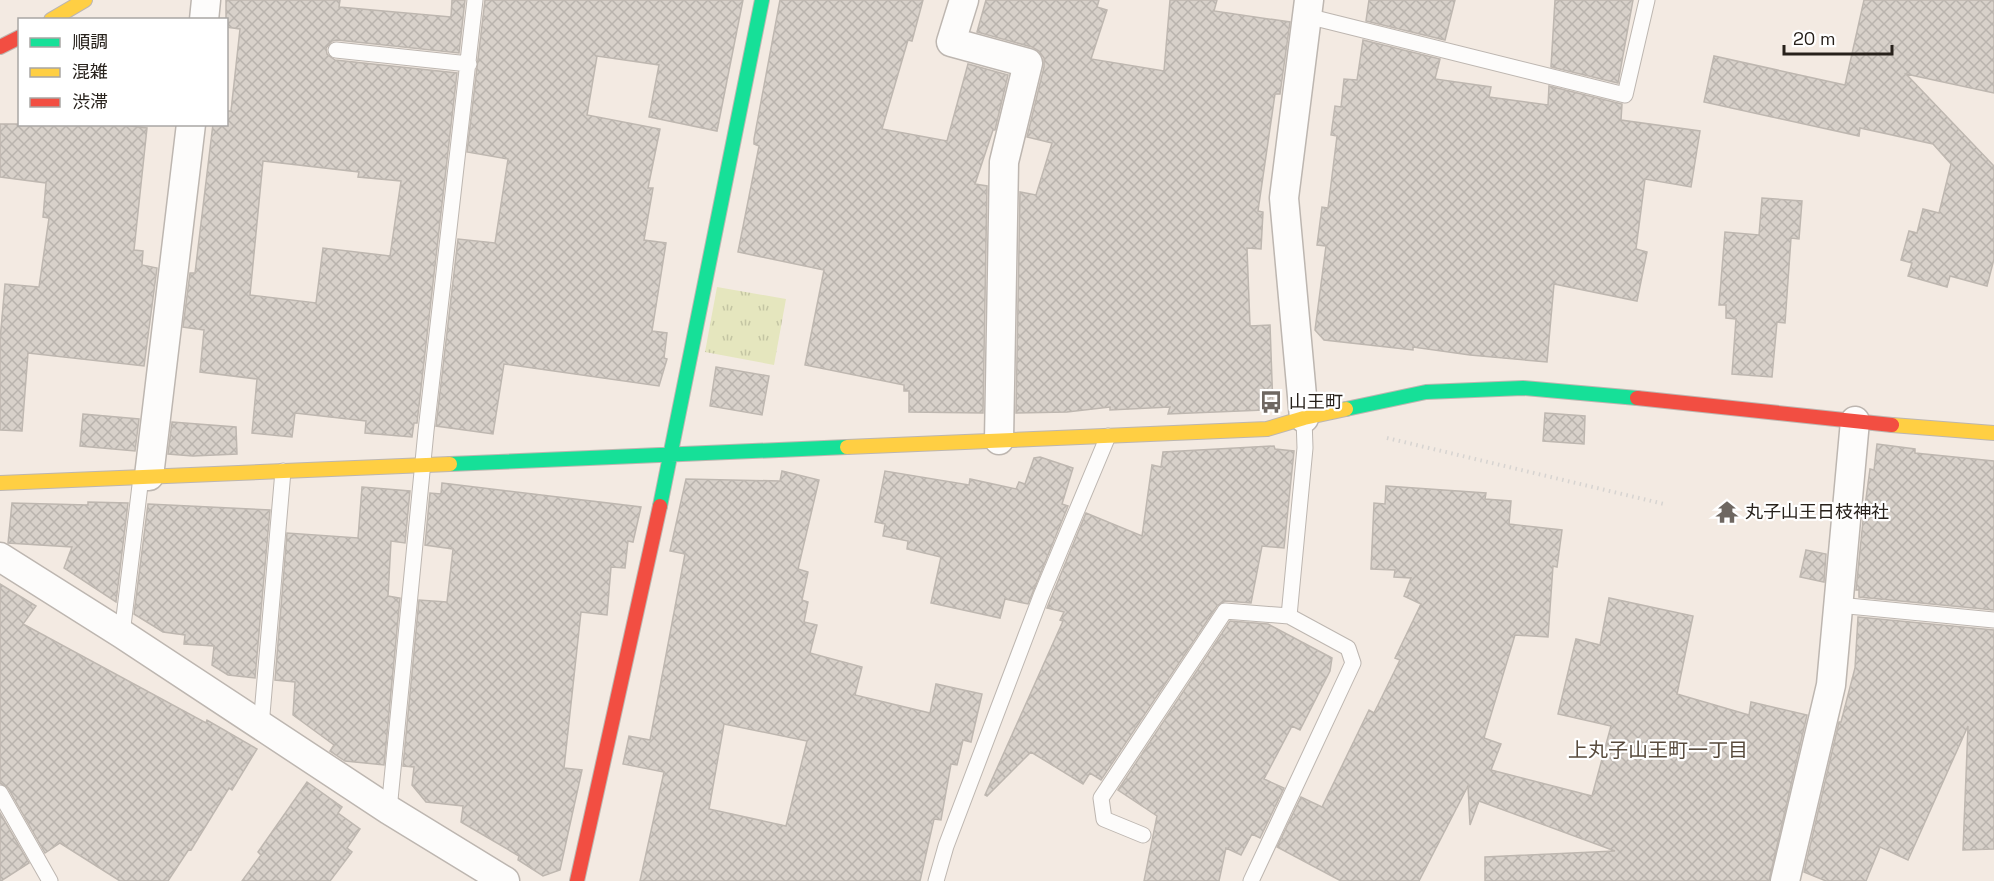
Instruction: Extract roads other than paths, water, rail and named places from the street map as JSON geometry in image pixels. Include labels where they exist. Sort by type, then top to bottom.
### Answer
[{"type":"street","points":[[54,18],[85,0]]},
{"type":"street","points":[[204,18],[206,0]]},
{"type":"street","points":[[577,881],[672,454],[762,0]]},
{"type":"street","points":[[964,0],[951,42],[1028,63],[1004,162],[999,440]]},
{"type":"street","points":[[1304,418],[1284,198],[1308,8]]},
{"type":"street","points":[[0,47],[18,38]]},
{"type":"street","points":[[145,476],[191,126]]},
{"type":"street","points":[[0,483],[1267,429],[1304,418],[1426,392],[1523,388],[1994,433]]},
{"type":"street","points":[[1785,881],[1831,685],[1855,421]]},
{"type":"street","points":[[0,557],[122,633],[389,810],[505,881]]},
{"type":"lane","points":[[389,810],[422,465],[475,0]]},
{"type":"lane","points":[[1308,8],[1625,95],[1647,0]]},
{"type":"lane","points":[[336,50],[469,63]]},
{"type":"lane","points":[[1288,616],[1305,448],[1304,418]]},
{"type":"lane","points":[[936,881],[946,846],[1041,596],[1108,436]]},
{"type":"lane","points":[[261,726],[283,471]]},
{"type":"lane","points":[[122,633],[145,476]]},
{"type":"lane","points":[[1838,605],[1994,620]]},
{"type":"lane","points":[[1143,835],[1104,819],[1101,798],[1225,611],[1288,616],[1348,648],[1353,663],[1251,881]]},
{"type":"lane","points":[[0,793],[50,881]]},
{"type":"place","name":"山王町","points":[[1271,402]]},
{"type":"place","name":"丸子山王日枝神社","points":[[1727,512]]},
{"type":"district","name":"上丸子山王町一丁目","points":[[1658,750]]}]
